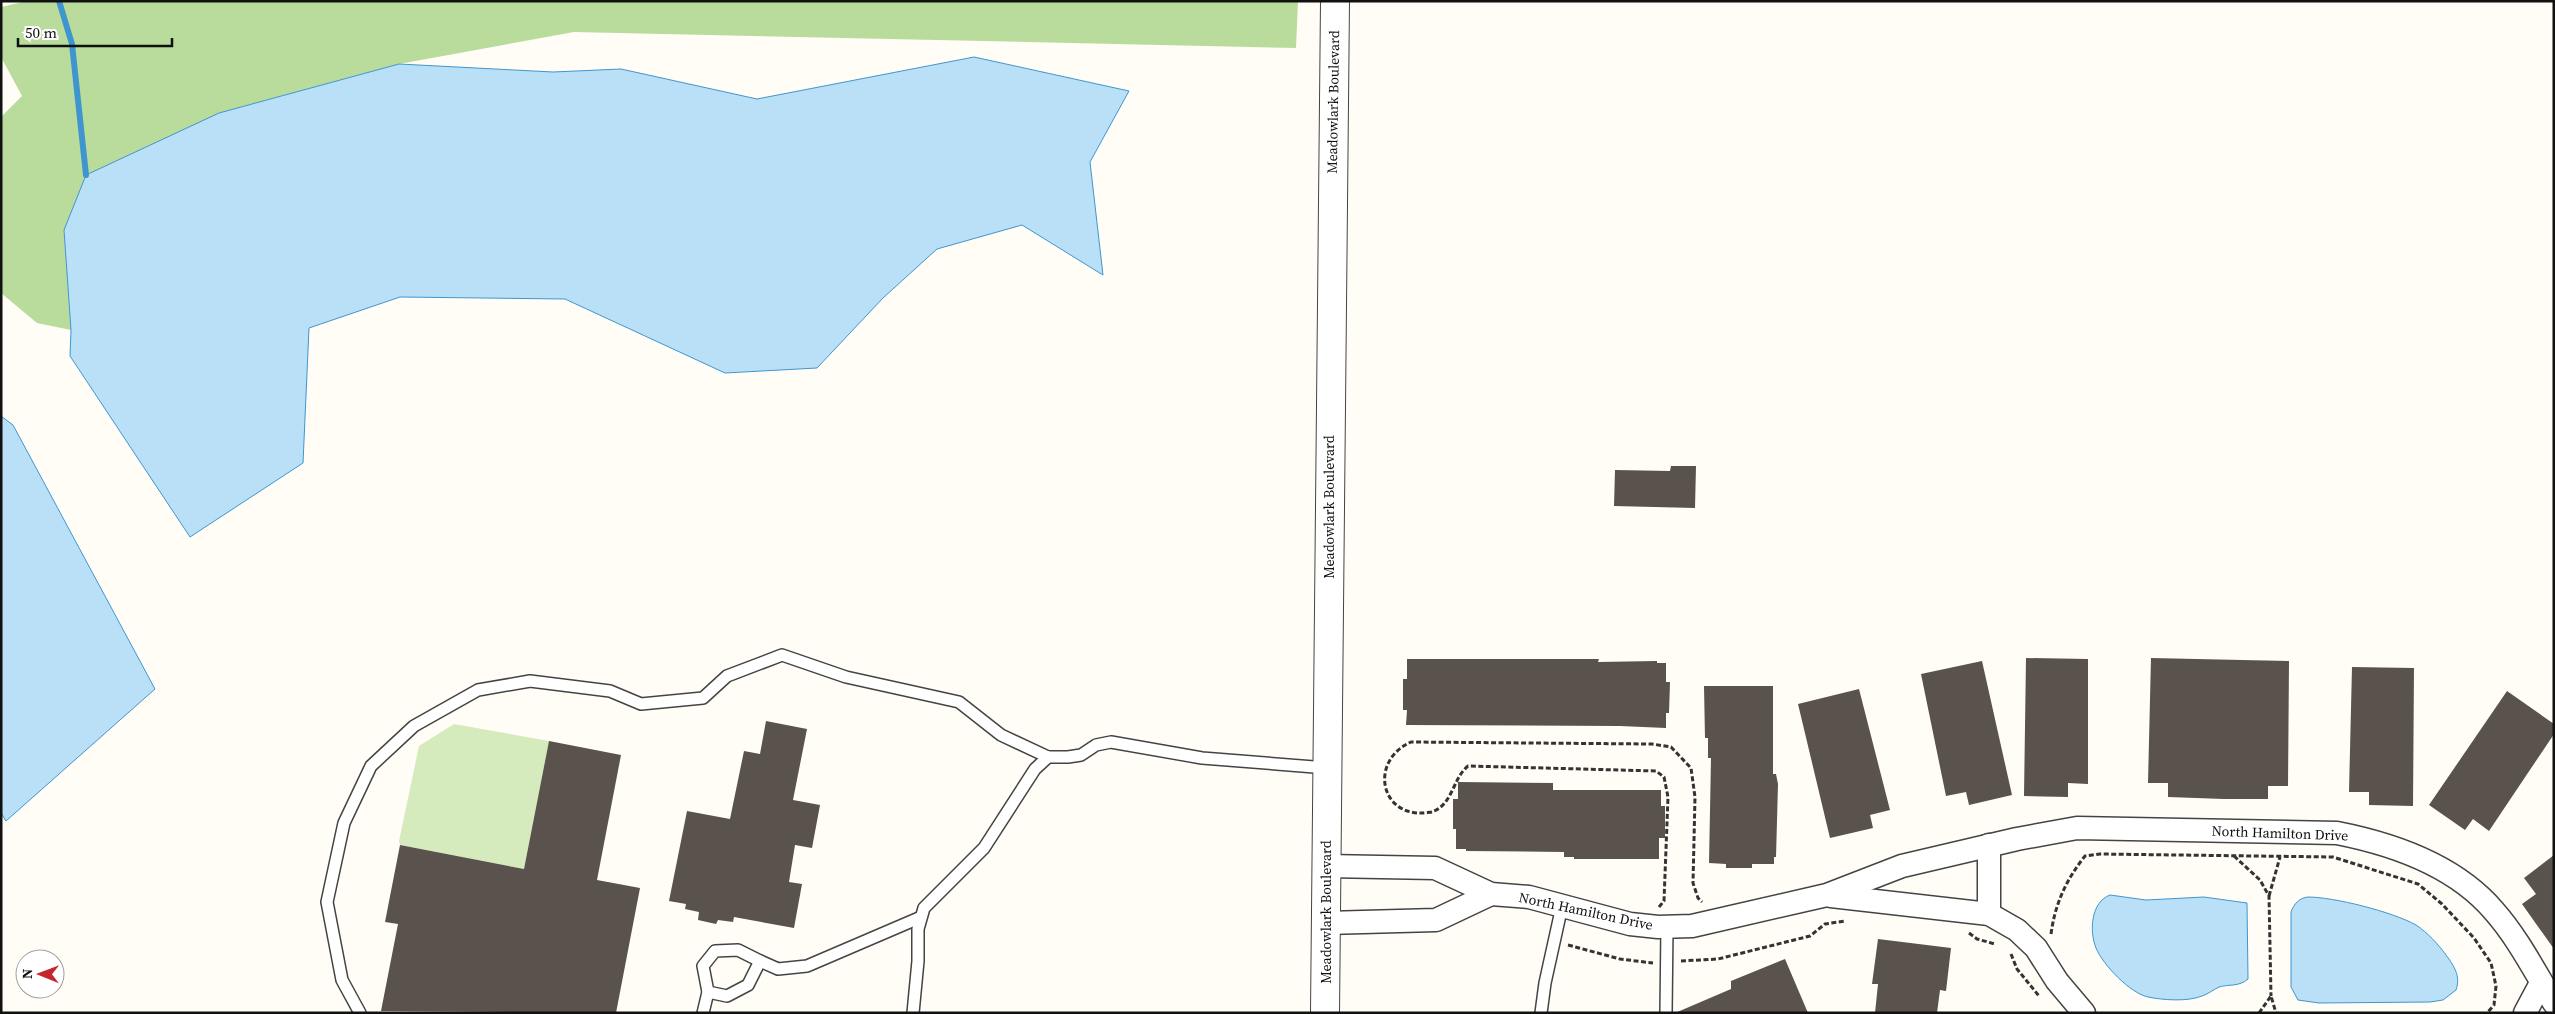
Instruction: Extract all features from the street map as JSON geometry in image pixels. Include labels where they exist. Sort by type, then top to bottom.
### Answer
[{"type":"street","name":"Meadowlark Boulevard","points":[[1325,1013],[1335,1]]},
{"type":"street","name":"North Hamilton Drive","points":[[1326,866],[1435,868],[1491,894],[1529,897],[1630,924],[1662,918],[1692,926],[1827,895],[1902,866],[1989,845],[2077,828],[2337,833],[2377,841],[2426,860],[2462,883],[2493,910],[2515,939],[2554,1003]]},
{"type":"street","points":[[1989,845],[1989,914]]},
{"type":"street","name":"North Hamilton Drive","points":[[1326,922],[1436,920],[1491,894]]},
{"type":"street","name":"North Hamilton Drive","points":[[1827,895],[1989,914],[2017,930],[2036,948],[2057,981],[2084,1013]]},
{"type":"street","points":[[2525,1013],[2542,983]]},
{"type":"lane","points":[[360,1013],[342,980],[328,902],[344,823],[371,766],[414,726],[478,690],[530,681],[610,691],[641,704],[703,698],[728,676],[782,655],[846,676],[959,702],[1001,735],[1048,757],[1068,757],[1081,754],[1096,745],[1111,742],[1202,758],[1327,768]]},
{"type":"lane","points":[[913,1013],[918,962],[919,918],[924,908],[984,848],[1035,769],[1048,757]]},
{"type":"lane","points":[[1542,1013],[1562,906]]},
{"type":"lane","points":[[703,1013],[708,992],[703,966],[715,951],[738,950],[778,969],[807,966],[919,918]]},
{"type":"lane","points":[[1662,918],[1667,962],[1666,1013]]},
{"type":"lane","points":[[708,992],[727,996],[748,985],[760,961]]},
{"type":"path","points":[[1662,918],[1668,797],[1664,777],[1656,771],[1468,766],[1460,772],[1448,801],[1434,812],[1411,813],[1392,801],[1385,789],[1384,775],[1389,759],[1398,747],[1411,742],[1652,744],[1671,747],[1691,768],[1695,797],[1693,883],[1698,898],[1708,906]]},
{"type":"path","points":[[2051,940],[2054,912],[2071,874],[2085,856],[2100,854],[2333,857],[2418,884],[2442,904],[2468,931],[2492,963],[2496,986],[2494,1005],[2487,1013]]},
{"type":"path","points":[[2233,856],[2260,880],[2269,896]]},
{"type":"path","points":[[2276,1013],[2271,996],[2269,896],[2280,857]]},
{"type":"path","points":[[1554,942],[1649,963],[1718,959],[1810,936],[1825,924],[1851,920]]},
{"type":"path","points":[[1965,930],[1977,939],[1998,945]]},
{"type":"path","points":[[2004,949],[2010,954],[2017,969],[2044,1002]]},
{"type":"path","points":[[2259,1013],[2271,996]]},
{"type":"green space","points":[[27,1],[1298,1],[1296,48],[574,32],[399,64],[219,113],[64,230],[71,330],[37,323],[1,293],[1,117],[22,96],[1,57],[1,7]]},
{"type":"green space","points":[[454,724],[549,741],[524,869],[400,845],[399,841],[419,746]]},
{"type":"water","points":[[974,57],[1129,91],[1090,162],[1103,275],[1022,225],[937,249],[883,298],[817,368],[725,373],[565,299],[400,297],[309,328],[303,463],[190,537],[70,356],[71,330],[64,230],[86,175],[219,113],[399,64],[553,72],[621,69],[757,99]]},
{"type":"water","points":[[1,416],[13,425],[155,689],[6,821],[1,813]]},
{"type":"water","points":[[2110,895],[2146,900],[2204,897],[2247,903],[2248,979],[2245,982],[2219,987],[2204,995],[2189,999],[2154,998],[2133,990],[2111,970],[2100,955],[2094,941],[2092,926],[2095,910]]},
{"type":"water","points":[[2308,897],[2363,906],[2393,915],[2416,925],[2436,943],[2452,963],[2458,980],[2456,990],[2443,1000],[2430,1002],[2319,1003],[2298,1000],[2291,987],[2291,912],[2297,902]]},
{"type":"building","points":[[1671,466],[1696,466],[1695,508],[1614,506],[1615,470],[1670,471]]},
{"type":"building","points":[[2026,658],[2088,659],[2088,784],[2068,783],[2068,797],[2024,796]]},
{"type":"building","points":[[2151,658],[2289,661],[2288,786],[2268,786],[2268,799],[2224,799],[2168,797],[2168,783],[2148,783]]},
{"type":"building","points":[[1407,659],[1599,659],[1598,662],[1657,661],[1657,663],[1666,663],[1666,682],[1670,682],[1669,713],[1666,713],[1666,728],[1406,725],[1407,710],[1403,710],[1403,679],[1407,679]]},
{"type":"building","points":[[1982,661],[2012,795],[1969,805],[1966,792],[1946,796],[1921,674]]},
{"type":"building","points":[[2352,667],[2414,668],[2413,806],[2369,805],[2369,792],[2349,792]]},
{"type":"building","points":[[1704,686],[1773,686],[1773,774],[1776,774],[1778,784],[1776,857],[1774,857],[1774,864],[1752,864],[1752,868],[1726,868],[1726,864],[1709,863],[1711,758],[1708,758],[1708,738],[1705,738]]},
{"type":"building","points":[[1859,689],[1890,810],[1870,815],[1873,828],[1830,838],[1798,704]]},
{"type":"building","points":[[2507,691],[2554,724],[2554,734],[2489,831],[2473,819],[2465,830],[2429,805]]},
{"type":"building","points":[[766,721],[807,729],[793,800],[820,805],[812,848],[795,845],[789,882],[802,884],[794,928],[734,917],[733,922],[718,920],[716,924],[698,920],[699,912],[685,909],[686,904],[669,901],[687,811],[730,819],[744,751],[760,754]]},
{"type":"building","points":[[549,741],[621,755],[597,880],[640,888],[616,1013],[381,1011],[398,924],[385,922],[400,845],[524,869]]},
{"type":"building","points":[[1458,782],[1553,783],[1553,790],[1661,790],[1661,806],[1665,806],[1665,838],[1659,838],[1659,859],[1574,859],[1574,857],[1564,857],[1564,852],[1466,851],[1466,849],[1456,849],[1456,829],[1453,829],[1453,799],[1458,799]]},
{"type":"building","points":[[2554,855],[2554,949],[2522,904],[2536,894],[2524,878]]},
{"type":"building","points":[[1878,939],[1951,948],[1946,991],[1940,990],[1937,1013],[1875,1013],[1878,984],[1872,984]]},
{"type":"building","points":[[1785,959],[1808,1013],[1675,1013],[1731,989],[1731,981]]},
{"type":"waterway","points":[[59,1],[72,44],[86,175]]}]
